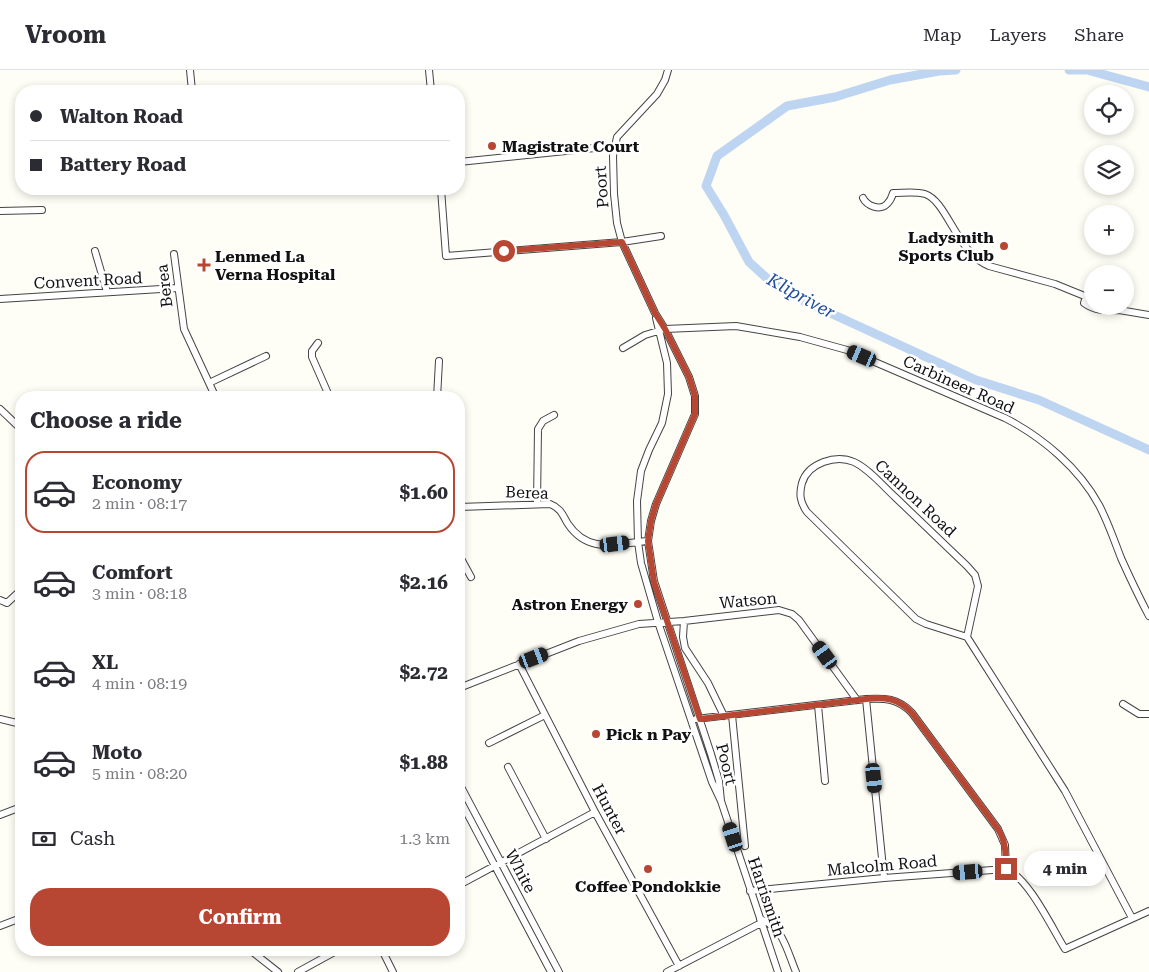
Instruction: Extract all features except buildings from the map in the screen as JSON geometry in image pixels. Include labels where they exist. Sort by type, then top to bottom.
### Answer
[{"type":"street","points":[[190,70],[191,85]]},
{"type":"street","points":[[429,70],[431,85]]},
{"type":"street","name":"Poort","points":[[668,70],[660,90],[651,102],[620,133],[614,146],[614,194],[617,223],[622,242],[662,330],[693,388],[696,409],[690,429],[656,504],[648,541],[654,582],[718,776],[721,801]]},
{"type":"street","points":[[465,161],[614,146]]},
{"type":"street","points":[[863,198],[866,203],[882,208],[888,203],[893,193],[921,193],[933,198],[965,247],[979,261],[989,266],[1055,284],[1084,296]]},
{"type":"street","points":[[441,195],[446,256],[622,242],[661,236]]},
{"type":"street","points":[[0,211],[42,210]]},
{"type":"street","points":[[95,251],[106,292]]},
{"type":"street","name":"Berea","points":[[174,254],[177,288],[184,329],[213,391]]},
{"type":"street","name":"Convent Road","points":[[0,298],[177,288]]},
{"type":"street","points":[[1134,312],[1149,314]]},
{"type":"street","name":"Carbineer Road","points":[[662,330],[736,326],[822,342],[862,356],[1022,426],[1062,459],[1077,474],[1094,497],[1131,581],[1149,616]]},
{"type":"street","points":[[623,348],[642,336],[662,330]]},
{"type":"street","name":"Poort","points":[[662,330],[667,363],[668,394],[662,423],[641,471],[636,502],[638,542],[641,563],[658,622],[712,782],[721,801]]},
{"type":"street","points":[[318,343],[312,351],[312,357],[327,391]]},
{"type":"street","points":[[209,383],[266,356]]},
{"type":"street","points":[[437,391],[439,361]]},
{"type":"street","points":[[2,414],[15,424]]},
{"type":"street","points":[[537,504],[538,429],[543,421],[554,416]]},
{"type":"street","name":"Cannon Road","points":[[844,459],[859,465],[967,566],[975,575],[978,586],[967,637],[916,619],[807,512],[801,502],[800,492],[803,479],[810,471],[823,462],[833,460],[844,459]]},
{"type":"street","name":"Berea","points":[[465,507],[550,504],[559,508],[573,531],[584,541],[591,544],[602,545],[648,541]]},
{"type":"street","points":[[465,566],[471,577]]},
{"type":"street","points":[[0,600],[7,603],[15,596]]},
{"type":"street","name":"Watson","points":[[465,686],[519,664],[610,632],[639,624],[780,610],[788,612],[799,620],[857,700]]},
{"type":"street","points":[[684,621],[683,637],[685,648],[708,683],[724,716]]},
{"type":"street","points":[[967,637],[1065,791],[1132,918]]},
{"type":"street","name":"Hunter","points":[[519,664],[595,812],[679,966]]},
{"type":"street","points":[[866,699],[884,878]]},
{"type":"street","points":[[691,720],[866,699],[890,699],[900,702],[912,713],[998,829],[1004,840],[1006,869],[1016,874],[1025,884],[1065,949],[1149,911]]},
{"type":"street","points":[[818,704],[826,781]]},
{"type":"street","points":[[1123,704],[1139,714],[1149,714]]},
{"type":"street","points":[[489,743],[545,715]]},
{"type":"street","points":[[732,715],[745,846]]},
{"type":"street","points":[[0,719],[15,723]]},
{"type":"street","points":[[508,766],[546,838]]},
{"type":"street","name":"White","points":[[465,794],[498,864],[538,940],[559,972]]},
{"type":"street","name":"Harrismith","points":[[721,801],[778,972]]},
{"type":"street","points":[[0,815],[15,809]]},
{"type":"street","name":"White","points":[[465,810],[498,864]]},
{"type":"street","points":[[465,882],[595,812]]},
{"type":"street","name":"Malcolm Road","points":[[750,891],[1006,869]]},
{"type":"street","points":[[0,926],[15,920]]},
{"type":"street","points":[[667,972],[760,921],[772,924],[778,930],[796,972]]},
{"type":"street","name":"White","points":[[538,940],[551,972]]},
{"type":"street","points":[[258,956],[278,972]]},
{"type":"street","points":[[298,972],[327,956]]},
{"type":"street","points":[[385,956],[393,972]]},
{"type":"waterway","name":"Klipriver","points":[[956,70],[939,71],[890,80],[835,97],[787,106],[717,156],[706,186],[749,262],[770,281],[804,301],[976,380],[1039,400],[1149,450]]},
{"type":"waterway","name":"Klipriver","points":[[1069,70],[1087,70],[1149,87]]},
{"type":"place","name":"Magistrate Court","points":[[492,146]]},
{"type":"place","name":"Ladysmith Sports Club","points":[[1004,246]]},
{"type":"place","name":"Lenmed La Verna Hospital","points":[[204,265]]},
{"type":"place","name":"Astron Energy","points":[[638,604]]},
{"type":"place","name":"Pick n Pay","points":[[596,734]]},
{"type":"place","name":"Coffee Pondokkie","points":[[648,869]]},
{"type":"route","points":[[504,251],[622,242],[655,313],[689,377],[695,396],[695,414],[656,504],[648,541],[654,582],[700,719],[866,699],[884,698],[900,702],[912,713],[1002,835],[1006,852],[1006,869]]}]
